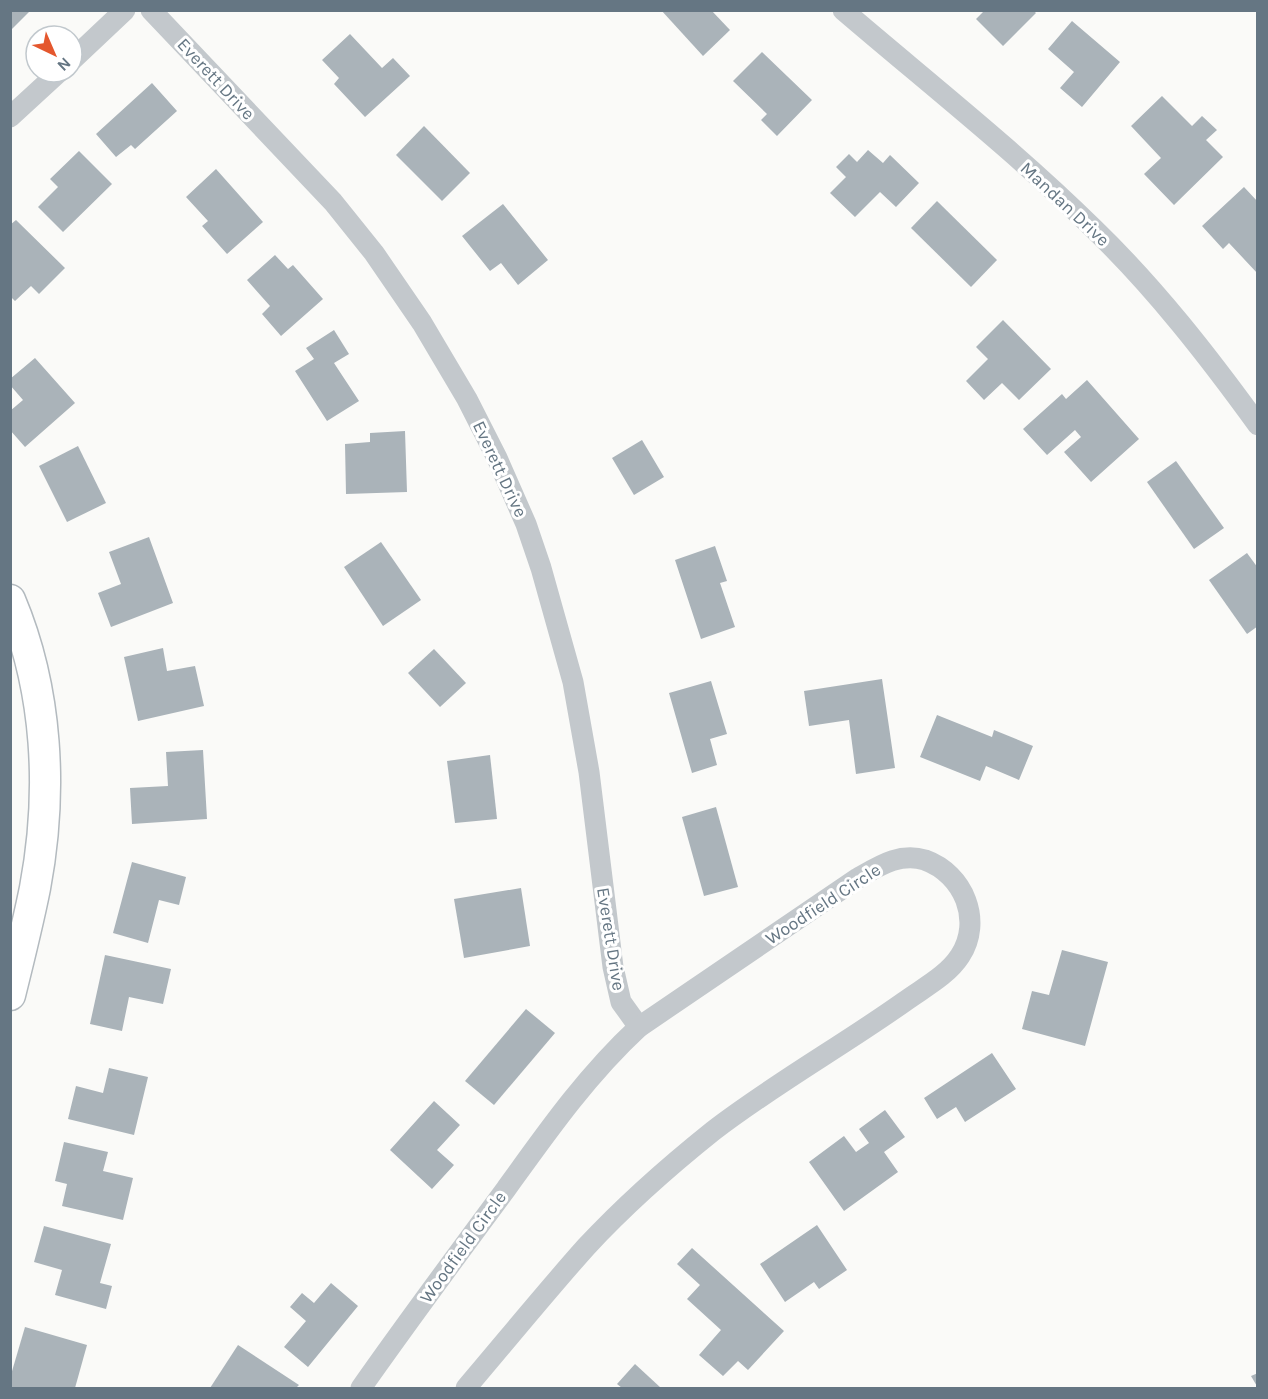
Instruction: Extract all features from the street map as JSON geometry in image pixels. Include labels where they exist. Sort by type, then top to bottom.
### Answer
[{"type":"street","points":[[84,49],[125,10]]},
{"type":"street","name":"Everett Drive","points":[[152,10],[333,202],[374,252],[422,323],[467,399],[497,458],[526,524],[541,568],[573,682],[589,772],[613,967],[621,1002],[639,1027]]},
{"type":"street","name":"Mandan Drive","points":[[843,10],[1052,189],[1096,230],[1159,298],[1221,375],[1257,425]]},
{"type":"street","points":[[10,117],[46,84]]},
{"type":"street","points":[[10,600],[25,640],[35,683],[44,734],[45,797],[35,887],[10,994]]},
{"type":"street","name":"Woodfield Circle","points":[[361,1389],[398,1335],[579,1090],[612,1051],[639,1027],[858,878],[891,859],[924,860],[949,874],[964,892],[970,924],[968,940],[961,955],[950,969],[877,1021],[772,1089],[714,1130],[643,1190],[587,1247],[466,1389]]},
{"type":"building","points":[[10,10],[31,10],[10,31]]},
{"type":"building","points":[[661,10],[711,10],[730,30],[703,56]]},
{"type":"building","points":[[981,10],[1033,10],[1036,13],[1003,46],[976,19],[983,12]]},
{"type":"building","points":[[1072,21],[1120,62],[1082,107],[1060,88],[1074,72],[1048,49]]},
{"type":"building","points":[[350,34],[382,68],[393,58],[410,76],[365,117],[334,84],[339,78],[322,60]]},
{"type":"building","points":[[762,52],[812,100],[777,136],[761,120],[767,114],[733,81]]},
{"type":"building","points":[[152,83],[177,111],[135,149],[131,145],[116,157],[96,134]]},
{"type":"building","points":[[1162,96],[1192,126],[1202,116],[1217,130],[1206,140],[1223,157],[1174,205],[1144,174],[1161,158],[1131,126]]},
{"type":"building","points":[[424,126],[470,173],[442,201],[396,155]]},
{"type":"building","points":[[868,150],[883,163],[890,155],[919,183],[896,207],[880,192],[855,217],[830,193],[846,177],[836,167],[849,154],[857,162]]},
{"type":"building","points":[[79,151],[112,184],[63,232],[38,207],[58,187],[50,179]]},
{"type":"building","points":[[216,169],[263,222],[227,254],[202,226],[208,221],[186,197]]},
{"type":"building","points":[[1244,187],[1258,202],[1258,274],[1229,243],[1223,249],[1202,226]]},
{"type":"building","points":[[937,201],[997,260],[971,287],[911,228]]},
{"type":"building","points":[[503,204],[548,260],[518,285],[501,263],[490,271],[462,236]]},
{"type":"building","points":[[16,220],[65,268],[39,294],[31,286],[15,301],[10,296],[10,225]]},
{"type":"building","points":[[275,255],[288,269],[293,265],[323,299],[281,336],[262,314],[270,306],[247,280]]},
{"type":"building","points":[[1003,320],[1051,369],[1019,400],[1002,383],[984,400],[966,381],[988,359],[976,347]]},
{"type":"building","points":[[334,330],[349,354],[334,363],[359,401],[327,421],[295,371],[314,359],[306,348]]},
{"type":"building","points":[[35,358],[75,403],[25,447],[10,430],[10,411],[23,400],[10,385],[10,379]]},
{"type":"building","points":[[1087,380],[1139,439],[1091,482],[1064,452],[1081,437],[1075,430],[1047,455],[1023,429],[1062,394],[1066,399]]},
{"type":"building","points":[[405,431],[407,492],[346,494],[345,444],[370,442],[370,433]]},
{"type":"building","points":[[642,440],[664,477],[634,495],[612,458]]},
{"type":"building","points":[[78,446],[106,503],[67,522],[39,466]]},
{"type":"building","points":[[1176,461],[1224,528],[1194,549],[1147,482]]},
{"type":"building","points":[[149,537],[173,603],[111,627],[98,593],[121,584],[109,552]]},
{"type":"building","points":[[381,542],[421,600],[383,626],[344,567]]},
{"type":"building","points":[[715,546],[727,581],[720,583],[735,627],[701,639],[675,560]]},
{"type":"building","points":[[1247,553],[1258,568],[1258,626],[1247,634],[1209,580]]},
{"type":"building","points":[[163,648],[167,671],[195,666],[204,706],[138,721],[124,657]]},
{"type":"building","points":[[434,649],[466,683],[440,707],[408,673]]},
{"type":"building","points":[[882,679],[895,768],[856,774],[849,720],[809,726],[804,691]]},
{"type":"building","points":[[711,681],[727,734],[710,739],[717,765],[692,773],[669,693]]},
{"type":"building","points":[[937,715],[992,737],[994,730],[1033,746],[1019,780],[986,766],[980,781],[920,757]]},
{"type":"building","points":[[203,750],[207,819],[132,824],[130,788],[168,786],[166,752]]},
{"type":"building","points":[[490,755],[497,819],[455,823],[447,761]]},
{"type":"building","points":[[716,807],[738,887],[704,896],[682,817]]},
{"type":"building","points":[[132,862],[186,877],[179,905],[159,900],[148,943],[113,933]]},
{"type":"building","points":[[521,888],[530,946],[464,958],[454,899]]},
{"type":"building","points":[[1062,950],[1108,962],[1085,1046],[1022,1029],[1032,991],[1049,995]]},
{"type":"building","points":[[105,955],[171,969],[163,1004],[129,997],[122,1031],[90,1024]]},
{"type":"building","points":[[526,1009],[555,1033],[494,1105],[465,1081]]},
{"type":"building","points":[[992,1053],[1016,1089],[965,1122],[956,1107],[937,1119],[924,1098]]},
{"type":"building","points":[[109,1068],[148,1077],[134,1135],[68,1119],[76,1086],[103,1093]]},
{"type":"building","points":[[434,1101],[460,1125],[437,1150],[454,1165],[432,1189],[390,1150]]},
{"type":"building","points":[[885,1110],[905,1137],[884,1152],[898,1172],[844,1211],[809,1162],[844,1136],[856,1152],[869,1143],[859,1129]]},
{"type":"building","points":[[64,1142],[108,1152],[103,1171],[133,1178],[123,1220],[62,1206],[67,1184],[55,1181]]},
{"type":"building","points":[[817,1225],[847,1270],[819,1289],[814,1282],[785,1302],[760,1264]]},
{"type":"building","points":[[44,1226],[111,1244],[100,1283],[112,1286],[106,1309],[55,1295],[62,1270],[34,1262]]},
{"type":"building","points":[[692,1248],[784,1331],[748,1370],[738,1361],[723,1376],[699,1355],[721,1330],[687,1299],[700,1285],[677,1264]]},
{"type":"building","points":[[331,1283],[358,1306],[308,1367],[284,1347],[306,1321],[290,1307],[302,1293],[314,1303]]},
{"type":"building","points":[[25,1327],[87,1345],[75,1388],[10,1388],[10,1378]]},
{"type":"building","points":[[238,1345],[299,1385],[296,1388],[210,1388]]},
{"type":"building","points":[[635,1364],[661,1388],[622,1388],[617,1384]]},
{"type":"building","points":[[1258,1373],[1258,1388],[1251,1376]]}]
